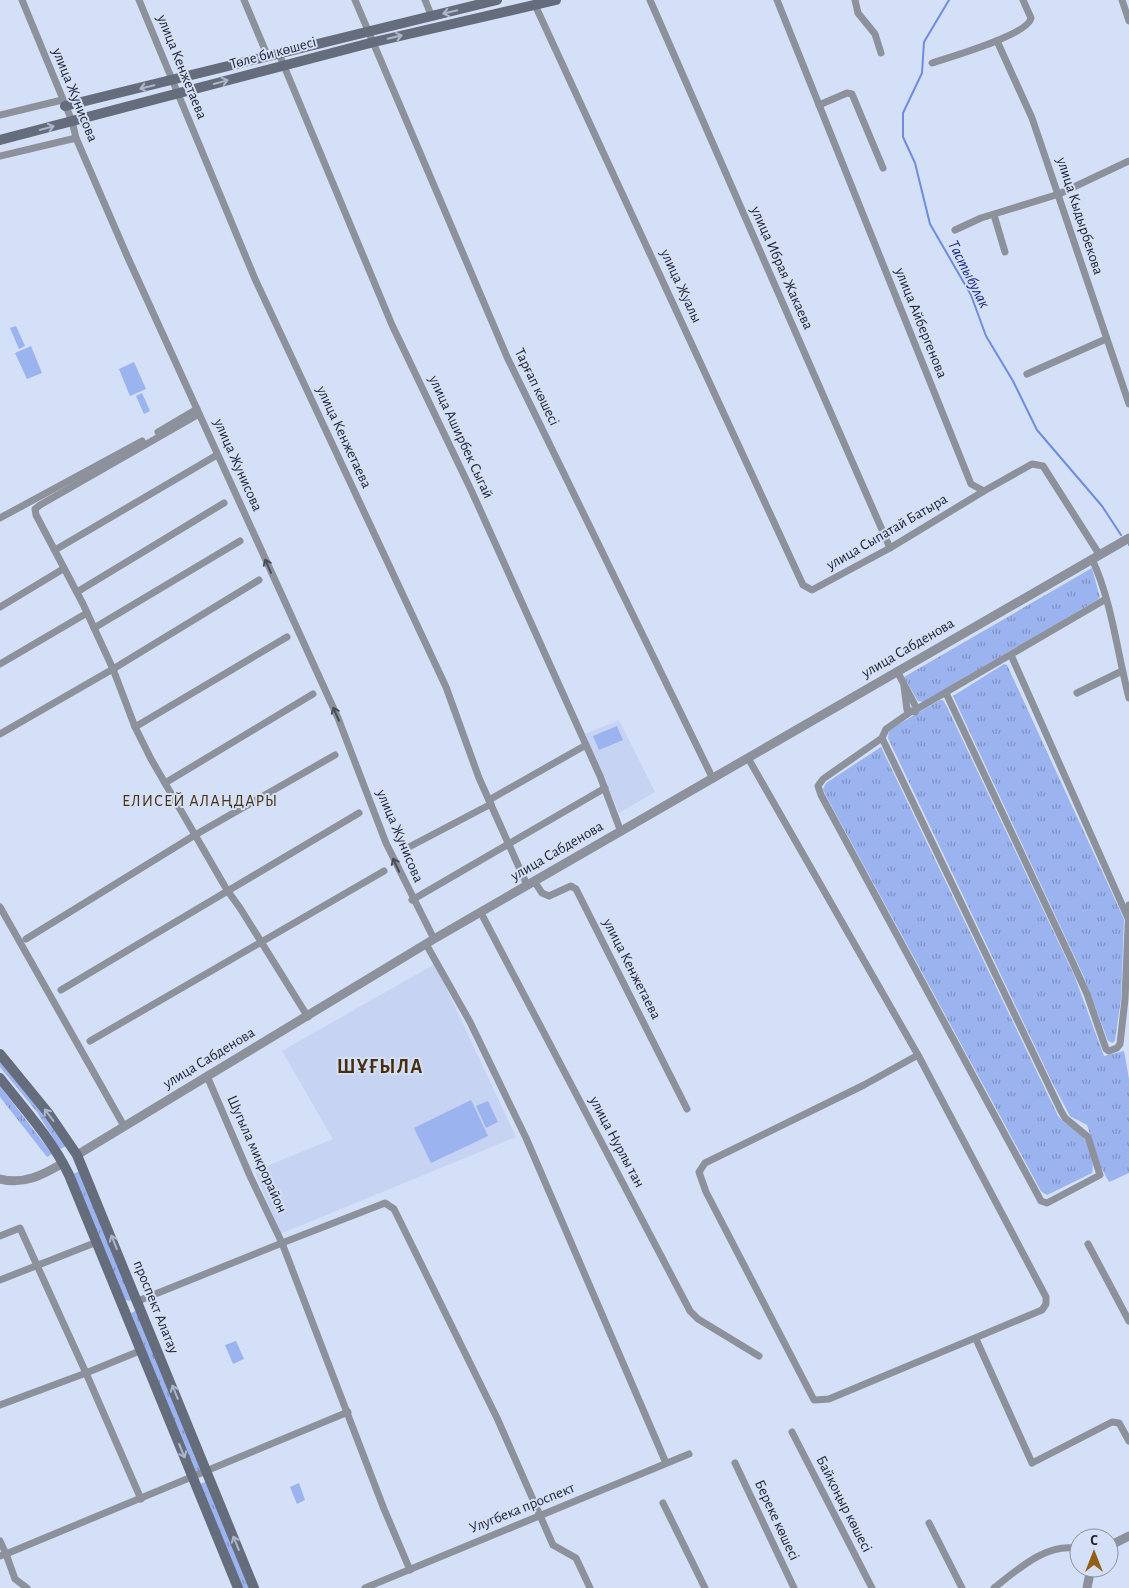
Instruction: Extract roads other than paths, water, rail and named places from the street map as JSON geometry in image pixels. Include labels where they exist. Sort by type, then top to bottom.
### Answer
[{"type":"main road","name":"Төле би көшесі","points":[[64,103],[174,80],[497,0]]},
{"type":"main road","name":"Төле би көшесі","points":[[0,140],[374,42],[534,3],[556,0]]},
{"type":"main road","name":"проспект Алатау","points":[[0,1054],[49,1114],[77,1155],[254,1588]]},
{"type":"main road","name":"проспект Алатау","points":[[0,1078],[34,1120],[63,1163],[142,1350],[238,1588]]},
{"type":"main road","name":"улица Сабденова","points":[[63,1163],[77,1155]]},
{"type":"main road","points":[[124,1307],[138,1301]]},
{"type":"street","name":"улица Жунисова","points":[[22,0],[72,121],[76,138],[128,258],[338,718],[373,813],[430,942],[526,1138],[666,1464]]},
{"type":"street","name":"улица Кенжетаева","points":[[139,0],[174,80],[178,94],[255,279],[446,687],[490,802],[509,845],[531,883],[542,893],[549,896],[571,886],[576,889],[687,1109]]},
{"type":"street","points":[[244,0],[268,56]]},
{"type":"street","name":"Тарғап көшесі","points":[[355,0],[507,357],[713,779]]},
{"type":"street","points":[[425,0],[432,17]]},
{"type":"street","name":"улица Ибрая Жакаева","points":[[650,0],[890,548]]},
{"type":"street","name":"улица Айбергенова","points":[[777,0],[967,478],[971,484],[984,491]]},
{"type":"street","points":[[855,0],[858,13],[875,34],[881,53]]},
{"type":"street","points":[[932,63],[997,41],[1030,24],[1030,14],[1023,0]]},
{"type":"street","points":[[1122,0],[1129,21]]},
{"type":"street","name":"улица Жуалы","points":[[534,3],[803,585]]},
{"type":"street","name":"улица Кыдырбекова","points":[[997,41],[1032,118],[1129,404]]},
{"type":"street","name":"улица Аширбек Сыгай","points":[[279,54],[392,325],[472,492],[586,745],[621,832]]},
{"type":"street","points":[[819,105],[848,93],[852,94],[883,168]]},
{"type":"street","points":[[0,115],[64,103]]},
{"type":"street","points":[[0,156],[76,138]]},
{"type":"street","points":[[955,230],[981,218],[1059,194],[1129,161]]},
{"type":"street","points":[[994,215],[1005,252]]},
{"type":"street","points":[[1027,374],[1106,339]]},
{"type":"street","points":[[0,518],[198,412]]},
{"type":"street","points":[[198,412],[40,505],[36,509],[36,515],[87,613],[113,669],[135,726],[227,890],[308,1017]]},
{"type":"street","points":[[55,550],[217,455]]},
{"type":"street","points":[[984,491],[1032,464],[1043,466],[1095,557],[1129,698]]},
{"type":"street","name":"улица Сыпатай Батыра","points":[[803,585],[812,590],[890,548],[984,491]]},
{"type":"street","points":[[77,592],[224,503]]},
{"type":"street","name":"улица Сабденова","points":[[77,1155],[481,912],[1129,538]]},
{"type":"street","points":[[94,628],[240,541]]},
{"type":"street","points":[[0,607],[63,569]]},
{"type":"street","points":[[0,734],[113,669],[259,580]]},
{"type":"street","points":[[882,738],[1061,1111],[1065,1118],[1088,1137],[1100,1175],[1046,1203],[1041,1202],[821,795],[818,786],[823,779],[882,738],[886,729],[909,713],[915,712],[917,709],[1106,599]]},
{"type":"street","points":[[0,664],[87,613]]},
{"type":"street","points":[[135,726],[286,637]]},
{"type":"street","points":[[1011,655],[1128,918]]},
{"type":"street","points":[[1077,693],[1122,670]]},
{"type":"street","points":[[896,671],[917,709]]},
{"type":"street","points":[[904,686],[906,707],[909,713]]},
{"type":"street","points":[[946,693],[1072,961],[1087,994],[1106,1049],[1109,1051],[1117,1048],[1120,1044],[1129,905]]},
{"type":"street","points":[[166,783],[313,694]]},
{"type":"street","points":[[409,847],[586,745]]},
{"type":"street","points":[[26,939],[195,835],[336,755]]},
{"type":"street","points":[[748,758],[918,1055],[1046,1297],[1042,1310],[976,1339],[872,1379],[829,1399],[814,1400],[700,1178],[700,1172],[705,1163],[864,1085],[918,1055]]},
{"type":"street","points":[[412,900],[604,788]]},
{"type":"street","points":[[61,990],[359,813]]},
{"type":"street","points":[[90,1041],[384,872]]},
{"type":"street","points":[[0,907],[124,1126]]},
{"type":"street","name":"улица Нурлы тан","points":[[481,912],[690,1311],[698,1319],[759,1356]]},
{"type":"street","name":"Шугыла микрорайон","points":[[207,1076],[250,1176],[282,1243],[384,1508],[410,1570]]},
{"type":"street","name":"улица Сабденова","points":[[0,1179],[20,1181],[34,1178],[63,1163]]},
{"type":"street","points":[[138,1301],[383,1203],[388,1203],[394,1209],[497,1418],[553,1545],[576,1558],[590,1588]]},
{"type":"street","points":[[0,1236],[20,1228],[141,1499]]},
{"type":"street","points":[[0,1280],[97,1242]]},
{"type":"street","points":[[1088,1244],[1129,1321]]},
{"type":"street","points":[[976,1339],[1032,1463],[1112,1422],[1119,1423],[1129,1441]]},
{"type":"street","points":[[0,1405],[142,1350]]},
{"type":"street","points":[[3,1555],[348,1412]]},
{"type":"street","name":"Байқоңыр көшесі","points":[[792,1432],[872,1588]]},
{"type":"street","name":"Улугбека проспект","points":[[365,1588],[689,1454]]},
{"type":"street","name":"Береке көшесі","points":[[734,1463],[794,1588]]},
{"type":"street","points":[[662,1503],[705,1588]]},
{"type":"street","points":[[930,1523],[962,1588]]},
{"type":"street","points":[[0,1540],[3,1555],[15,1579],[27,1588]]},
{"type":"street","points":[[994,1588],[1021,1567],[1056,1549],[1069,1546]]},
{"type":"waterway","name":"Тастыбулак","points":[[949,0],[924,42],[922,73],[903,113],[903,137],[915,163],[930,224],[971,295],[986,336],[1013,381],[1037,430],[1102,506],[1121,535]]},
{"type":"district","name":"ЕЛИСЕЙ АЛАҢДАРЫ","points":[[200,801]]},
{"type":"district","name":"ШҰҒЫЛА","points":[[380,1067]]}]
